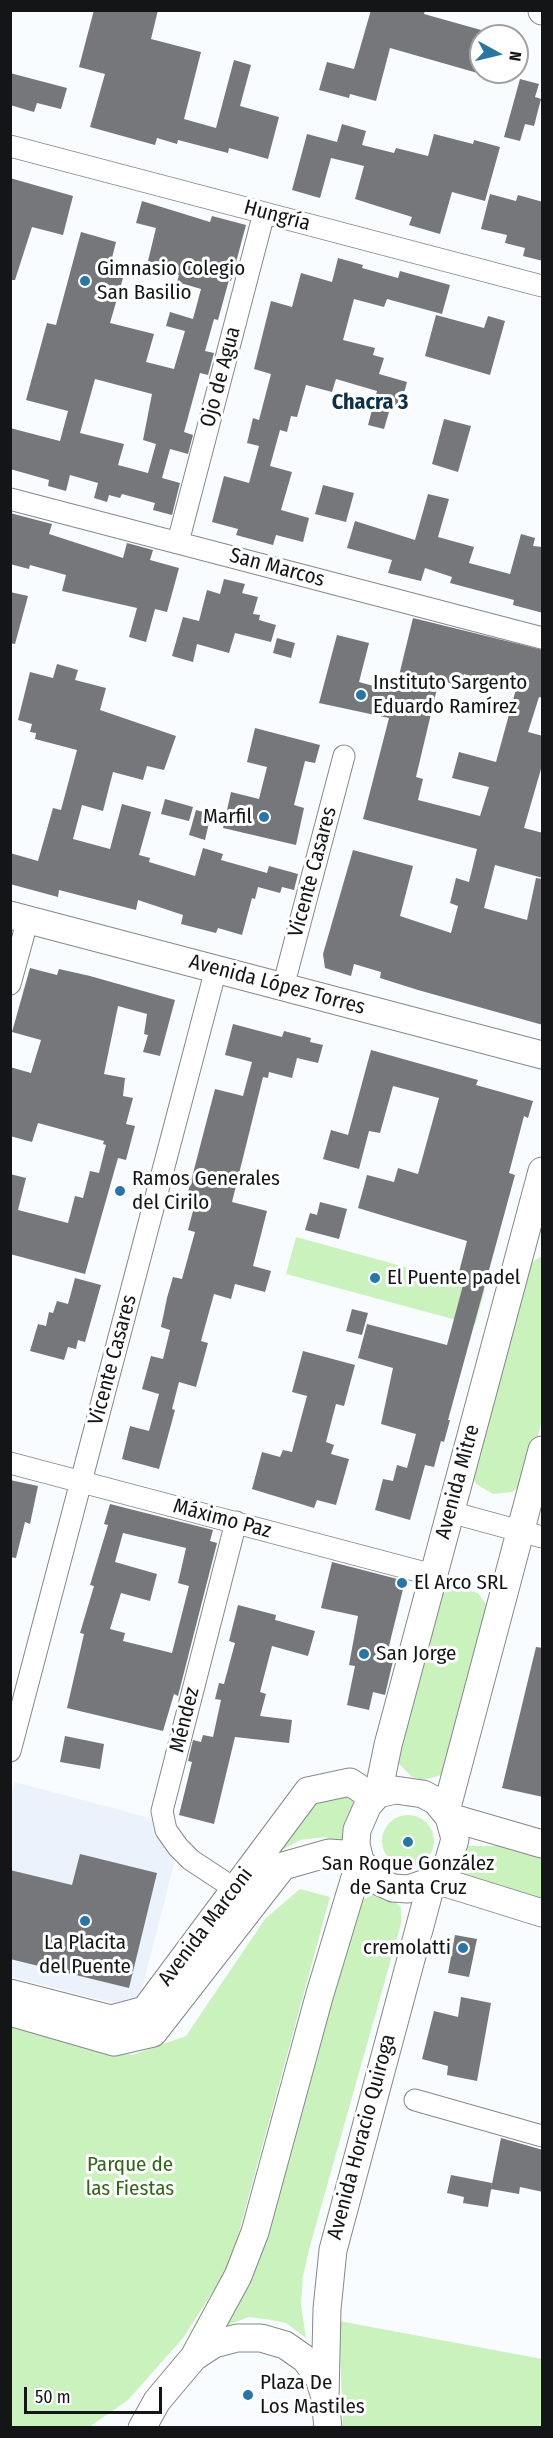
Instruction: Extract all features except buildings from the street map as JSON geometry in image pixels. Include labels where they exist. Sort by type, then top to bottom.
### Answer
[{"type":"main road","name":"Avenida López Torres","points":[[19,917],[543,1055]]},
{"type":"main road","name":"Avenida Mitre","points":[[376,1796],[450,1512],[535,1227],[543,1171]]},
{"type":"main road","points":[[447,1814],[532,1534],[543,1450]]},
{"type":"main road","name":"Avenida Marconi","points":[[10,1993],[111,2019],[145,2010],[308,1791],[350,1782],[376,1796]]},
{"type":"main road","points":[[394,1790],[423,1794],[436,1801],[447,1814],[455,1839],[453,1854],[447,1867],[434,1879],[408,1890],[393,1888],[378,1881],[359,1858],[357,1830],[362,1817],[376,1796],[394,1790]]},
{"type":"main road","points":[[447,1814],[543,1844]]},
{"type":"main road","name":"Avenida Marconi","points":[[10,2012],[114,2042],[153,2033],[283,1866],[329,1853],[359,1858]]},
{"type":"main road","name":"Avenida Horacio Quiroga","points":[[142,2427],[157,2401],[194,2357],[238,2276],[255,2232],[359,1858]]},
{"type":"main road","points":[[434,1879],[543,1913]]},
{"type":"main road","name":"Avenida Horacio Quiroga","points":[[328,2427],[325,2398],[327,2309],[333,2250],[434,1879]]},
{"type":"main road","name":"Avenida Horacio Quiroga","points":[[194,2357],[214,2344],[230,2340],[261,2338],[285,2345],[305,2359],[320,2378],[325,2398]]},
{"type":"main road","points":[[127,2427],[157,2401]]},
{"type":"street","name":"Hungría","points":[[10,146],[543,286]]},
{"type":"street","name":"Ojo de Agua","points":[[178,542],[264,213]]},
{"type":"street","name":"San Marcos","points":[[10,499],[543,638]]},
{"type":"street","name":"Vicente Casares","points":[[283,987],[344,756]]},
{"type":"street","points":[[10,984],[19,917]]},
{"type":"street","name":"Vicente Casares","points":[[10,1751],[216,969]]},
{"type":"street","name":"Máximo Paz","points":[[10,1463],[434,1575]]},
{"type":"street","points":[[450,1512],[532,1534]]},
{"type":"street","name":"Méndez","points":[[235,1889],[191,1860],[166,1830],[162,1811],[236,1522]]},
{"type":"street","points":[[415,2100],[543,2136]]},
{"type":"shaded area","name":"La Placita del Puente","points":[[15,1782],[154,1819],[174,1864],[140,1997],[121,2005],[11,1977],[10,1798]]},
{"type":"green space","name":"El Puente padel","points":[[296,1237],[485,1289],[475,1325],[286,1274]]},
{"type":"green space","points":[[542,1256],[542,1420],[529,1469],[520,1486],[512,1492],[493,1494],[476,1484],[471,1475],[526,1266]]},
{"type":"green space","points":[[458,1588],[478,1593],[490,1610],[445,1774],[423,1780],[412,1777],[396,1761],[438,1595]]},
{"type":"green space","points":[[340,1795],[354,1800],[342,1845],[325,1837],[300,1840],[282,1850],[260,1868],[307,1811],[320,1801]]},
{"type":"green space","points":[[408,1815],[418,1817],[426,1823],[432,1831],[434,1841],[432,1851],[426,1859],[418,1865],[408,1867],[398,1865],[390,1859],[384,1851],[382,1841],[384,1831],[390,1823],[398,1817]]},
{"type":"green space","points":[[467,1846],[502,1846],[542,1857],[542,1908],[457,1876]]},
{"type":"green space","name":"Parque de las Fiestas","points":[[300,1889],[330,1897],[230,2265],[183,2338],[128,2400],[89,2427],[11,2427],[10,2021],[132,2055],[186,2036],[265,1919]]},
{"type":"green space","points":[[373,1895],[383,1895],[393,1899],[401,1908],[401,1924],[303,2276],[301,2305],[306,2338],[286,2323],[271,2320],[249,2317],[225,2326],[356,1913],[364,1899]]},
{"type":"green space","points":[[339,2321],[542,2359],[542,2427],[343,2427]]},
{"type":"place","name":"Gimnasio Colegio San Basilio","points":[[85,281]]},
{"type":"place","name":"Instituto Sargento Eduardo Ramírez","points":[[361,695]]},
{"type":"place","name":"Marfil","points":[[264,817]]},
{"type":"place","name":"Ramos Generales del Cirilo","points":[[120,1191]]},
{"type":"place","name":"El Puente padel","points":[[375,1278]]},
{"type":"place","name":"El Arco SRL","points":[[402,1583]]},
{"type":"place","name":"San Jorge","points":[[364,1654]]},
{"type":"place","name":"San Roque González de Santa Cruz","points":[[408,1842]]},
{"type":"place","name":"La Placita del Puente","points":[[85,1921]]},
{"type":"place","name":"cremolatti","points":[[463,1948]]},
{"type":"place","name":"Plaza De Los Mastiles","points":[[248,2395]]},
{"type":"district","name":"Chacra 3","points":[[370,403]]}]
